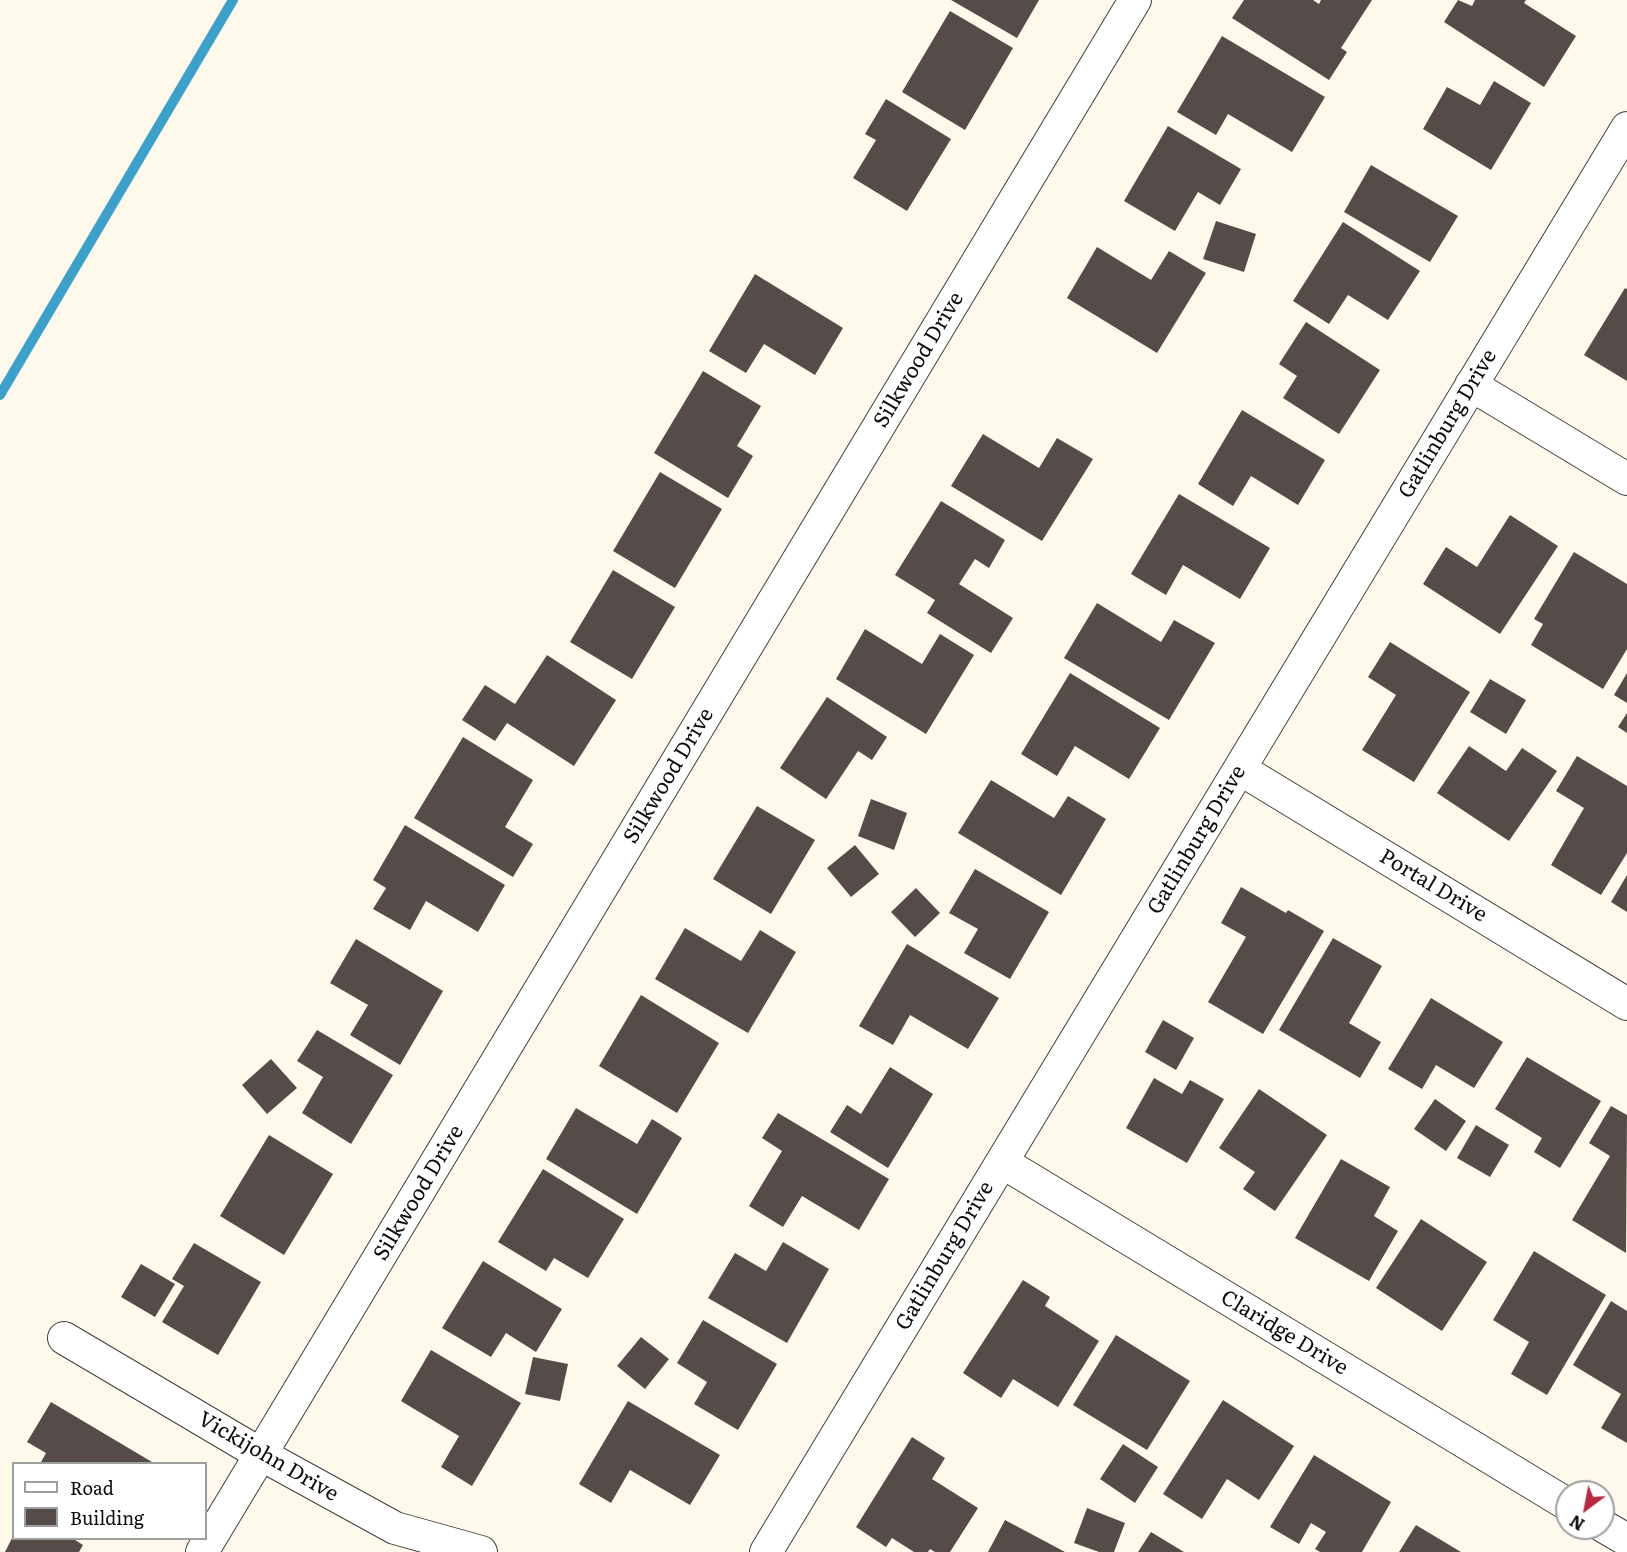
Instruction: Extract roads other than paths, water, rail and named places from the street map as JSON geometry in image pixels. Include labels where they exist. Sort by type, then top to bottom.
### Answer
[{"type":"street","name":"Silkwood Drive","points":[[202,1552],[1135,0]]},
{"type":"street","name":"Gatlinburg Drive","points":[[766,1552],[1627,128]]},
{"type":"street","points":[[1472,385],[1627,479]]},
{"type":"street","name":"Portal Drive","points":[[1240,769],[1627,1004]]},
{"type":"street","name":"Claridge Drive","points":[[1002,1162],[1555,1497]]},
{"type":"street","name":"Vickijohn Drive","points":[[64,1338],[262,1455],[395,1528],[481,1552]]},
{"type":"waterway","points":[[0,395],[233,0]]}]
